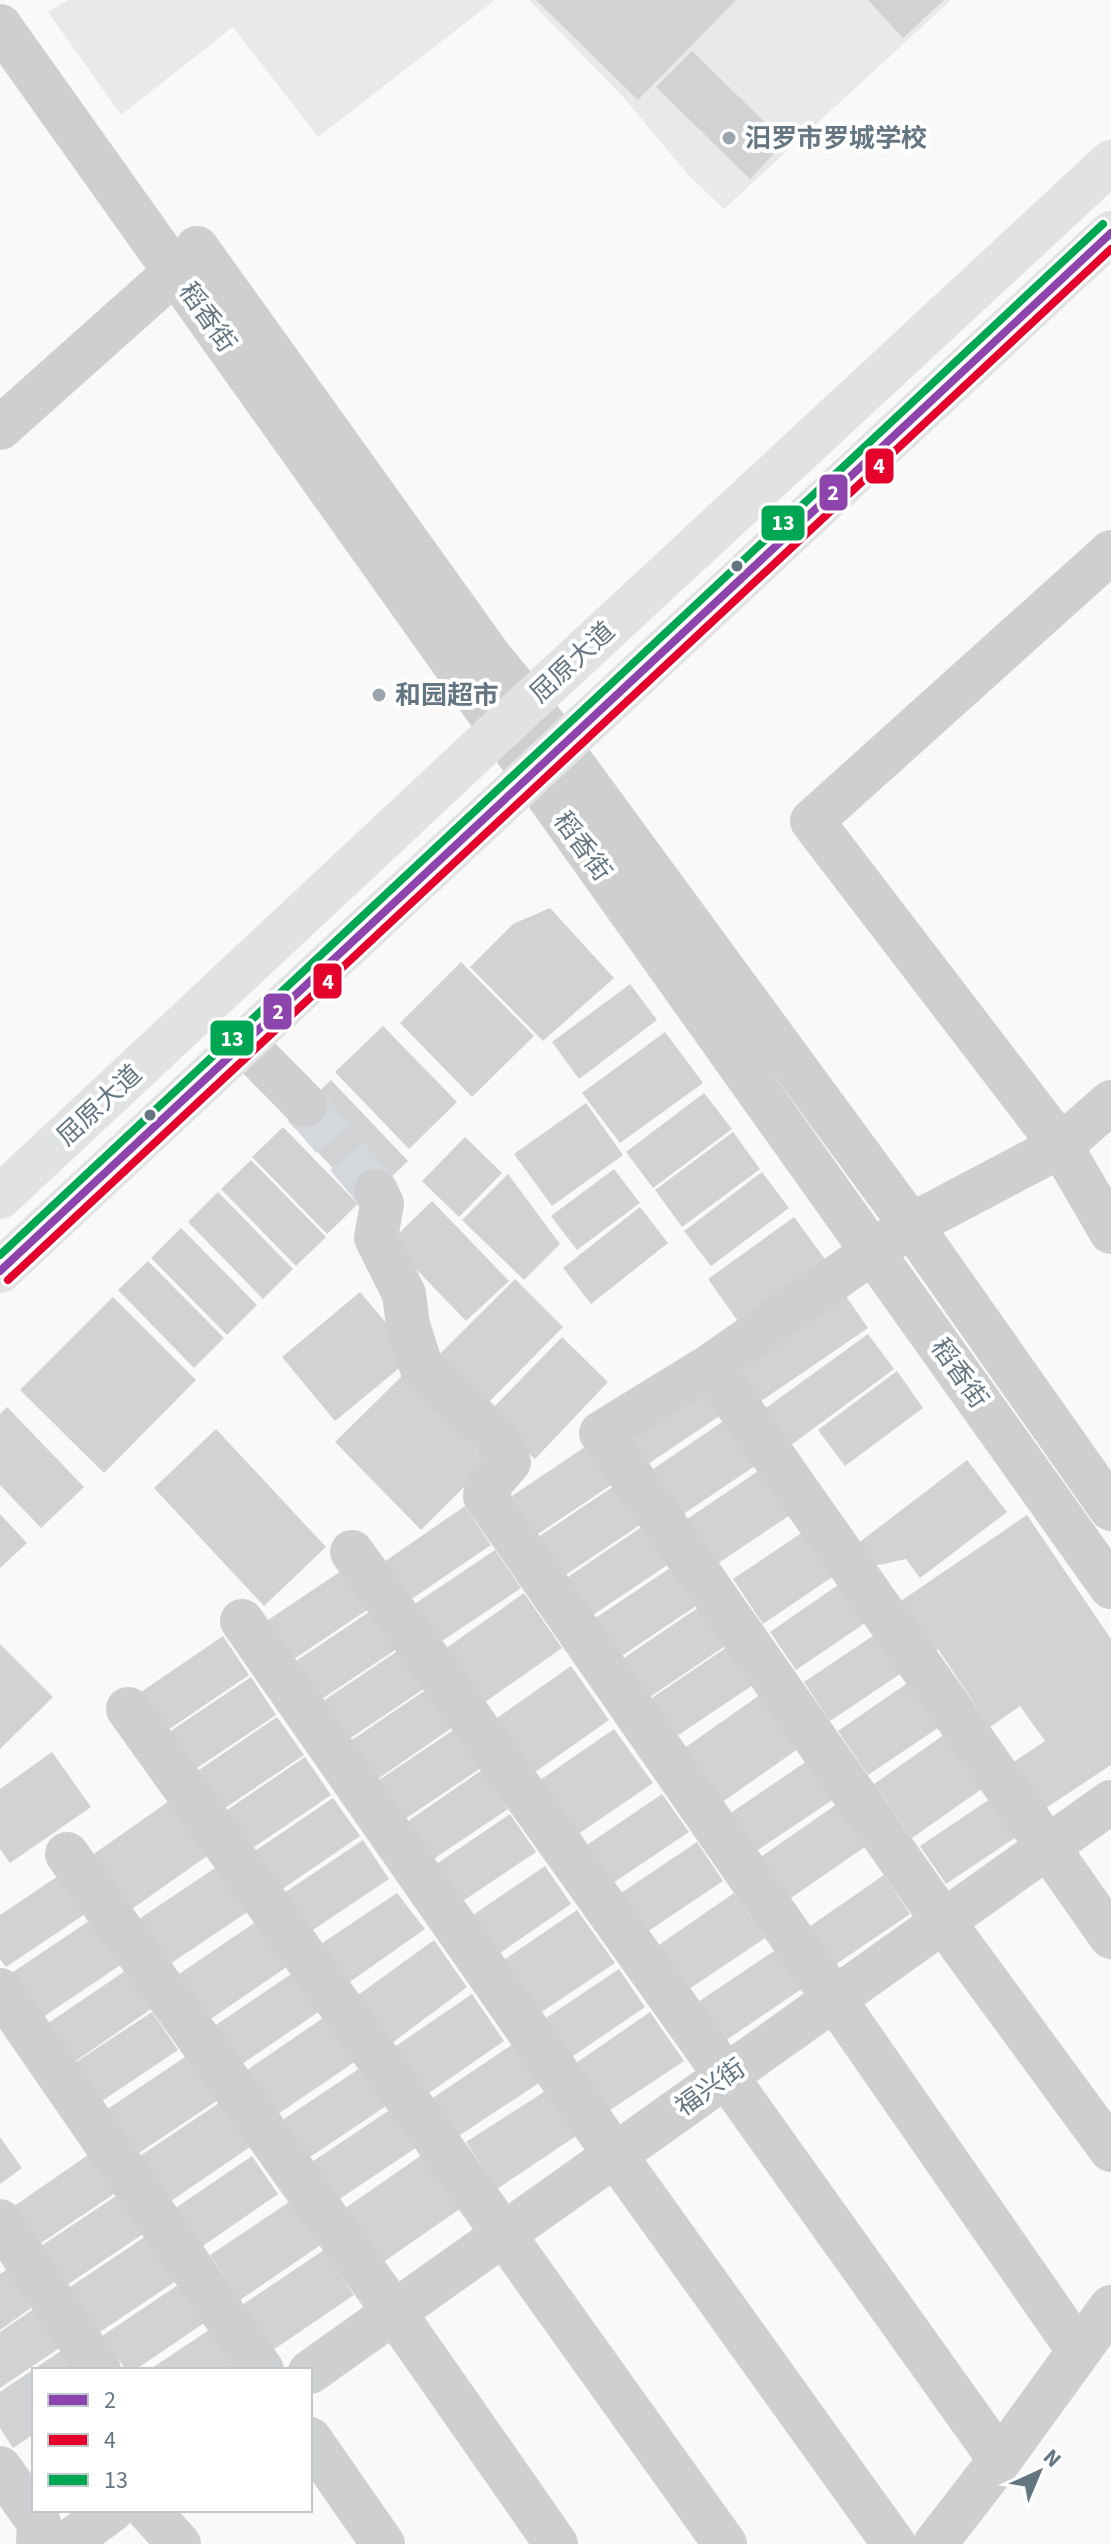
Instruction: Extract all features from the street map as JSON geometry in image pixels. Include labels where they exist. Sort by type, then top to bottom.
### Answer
[{"type":"main road","name":"屈原大道","points":[[0,1197],[1111,162]]},
{"type":"main road","name":"屈原大道","points":[[0,1271],[1111,233]]},
{"type":"street","points":[[18,0],[491,658],[514,716]]},
{"type":"street","name":"稻香街","points":[[0,26],[176,271],[514,716],[874,1252],[1108,1575]]},
{"type":"street","points":[[0,428],[176,271]]},
{"type":"street","points":[[1111,552],[812,821],[1061,1146],[1111,1232]]},
{"type":"street","points":[[545,761],[911,1225],[1111,1509]]},
{"type":"street","points":[[244,1043],[305,1105]]},
{"type":"street","points":[[1111,1102],[1061,1146],[911,1225],[710,1366],[601,1433],[943,1921],[1111,2150]]},
{"type":"street","points":[[376,1191],[382,1204],[376,1238],[404,1294],[408,1325],[422,1369],[496,1437],[509,1462],[486,1489],[485,1496],[1078,2350]]},
{"type":"street","points":[[710,1366],[1111,1937]]},
{"type":"street","points":[[352,1552],[1000,2460]]},
{"type":"street","points":[[242,1621],[615,2155],[894,2544]]},
{"type":"street","points":[[128,1709],[725,2544]]},
{"type":"street","name":"福兴街","points":[[312,2371],[1111,1802]]},
{"type":"street","points":[[67,1854],[556,2544]]},
{"type":"street","points":[[0,1990],[261,2368]]},
{"type":"street","points":[[0,2221],[98,2368]]},
{"type":"street","points":[[935,2544],[1111,2307]]},
{"type":"street","points":[[312,2442],[383,2544]]},
{"type":"street","points":[[0,2468],[39,2523],[38,2544]]},
{"type":"street","points":[[66,2544],[109,2512]]},
{"type":"street","points":[[150,2512],[179,2544]]},
{"type":"shaded area","points":[[68,0],[495,0],[318,137],[233,27],[121,115],[48,12]]},
{"type":"shaded area","name":"汨罗市罗城学校","points":[[529,0],[951,0],[724,209],[690,177],[625,99]]},
{"type":"building","points":[[536,0],[736,0],[638,100]]},
{"type":"building","points":[[868,0],[944,0],[903,38]]},
{"type":"building","points":[[692,51],[785,142],[750,179],[656,87]]},
{"type":"building","points":[[550,908],[614,978],[543,1041],[470,967],[513,924]]},
{"type":"building","points":[[461,962],[534,1036],[472,1097],[400,1023]]},
{"type":"building","points":[[630,984],[657,1020],[579,1079],[552,1042]]},
{"type":"building","points":[[383,1026],[457,1102],[409,1149],[335,1072]]},
{"type":"building","points":[[665,1032],[703,1083],[620,1143],[582,1093]]},
{"type":"building","points":[[331,1080],[408,1161],[365,1202],[288,1121]]},
{"type":"building","points":[[704,1093],[732,1129],[653,1188],[626,1152]]},
{"type":"building","points":[[586,1103],[623,1155],[552,1206],[514,1154]]},
{"type":"building","points":[[283,1127],[358,1204],[327,1234],[252,1157]]},
{"type":"building","points":[[733,1132],[760,1169],[682,1227],[655,1190]]},
{"type":"building","points":[[465,1137],[502,1173],[459,1217],[422,1181]]},
{"type":"building","points":[[251,1160],[326,1237],[296,1266],[221,1189]]},
{"type":"building","points":[[614,1169],[640,1203],[577,1250],[551,1216]]},
{"type":"building","points":[[762,1172],[789,1208],[711,1266],[684,1231]]},
{"type":"building","points":[[508,1174],[560,1244],[524,1280],[462,1220]]},
{"type":"building","points":[[218,1192],[293,1269],[263,1299],[188,1222]]},
{"type":"building","points":[[432,1201],[509,1281],[466,1321],[390,1242]]},
{"type":"building","points":[[640,1207],[668,1243],[591,1304],[563,1268]]},
{"type":"building","points":[[794,1217],[827,1262],[740,1324],[708,1279]]},
{"type":"building","points":[[181,1228],[257,1305],[227,1335],[151,1258]]},
{"type":"building","points":[[148,1261],[224,1338],[194,1368],[118,1290]]},
{"type":"building","points":[[515,1279],[563,1327],[482,1409],[433,1361]]},
{"type":"building","points":[[841,1289],[868,1328],[748,1410],[720,1371]]},
{"type":"building","points":[[360,1292],[414,1356],[335,1421],[282,1357]]},
{"type":"building","points":[[113,1297],[196,1380],[104,1473],[20,1390]]},
{"type":"building","points":[[868,1334],[894,1369],[779,1454],[752,1418]]},
{"type":"building","points":[[562,1337],[608,1382],[535,1459],[487,1414]]},
{"type":"building","points":[[897,1371],[923,1408],[845,1466],[818,1430]]},
{"type":"building","points":[[403,1375],[489,1462],[421,1530],[335,1442]]},
{"type":"building","points":[[695,1377],[721,1415],[639,1470],[613,1432]]},
{"type":"building","points":[[7,1407],[84,1487],[41,1528],[0,1485],[0,1414]]},
{"type":"building","points":[[725,1420],[755,1466],[673,1521],[643,1476]]},
{"type":"building","points":[[216,1429],[326,1547],[264,1606],[154,1488]]},
{"type":"building","points":[[594,1441],[620,1479],[538,1534],[512,1496]]},
{"type":"building","points":[[967,1460],[1007,1512],[920,1578],[906,1559],[874,1566],[857,1544]]},
{"type":"building","points":[[769,1464],[799,1509],[717,1564],[687,1519]]},
{"type":"building","points":[[620,1482],[646,1521],[564,1576],[538,1537]]},
{"type":"building","points":[[465,1506],[491,1545],[410,1600],[384,1562]]},
{"type":"building","points":[[0,1514],[27,1543],[0,1568]]},
{"type":"building","points":[[1027,1515],[1111,1639],[1111,1765],[1040,1812],[1008,1766],[1045,1741],[1020,1706],[990,1727],[938,1649],[926,1657],[892,1607]]},
{"type":"building","points":[[646,1524],[672,1562],[590,1617],[565,1579]]},
{"type":"building","points":[[815,1524],[844,1569],[763,1624],[733,1579]]},
{"type":"building","points":[[495,1550],[521,1588],[439,1643],[413,1605]]},
{"type":"building","points":[[676,1564],[702,1602],[620,1657],[594,1619]]},
{"type":"building","points":[[344,1569],[370,1608],[288,1663],[262,1624]]},
{"type":"building","points":[[851,1576],[877,1615],[796,1670],[770,1632]]},
{"type":"building","points":[[524,1593],[562,1648],[481,1705],[442,1651]]},
{"type":"building","points":[[702,1605],[728,1644],[647,1699],[621,1660]]},
{"type":"building","points":[[372,1610],[398,1648],[316,1703],[290,1665]]},
{"type":"building","points":[[886,1627],[912,1666],[830,1721],[804,1682]]},
{"type":"building","points":[[223,1636],[249,1675],[168,1730],[141,1692]]},
{"type":"building","points":[[0,1644],[53,1697],[0,1749]]},
{"type":"building","points":[[730,1645],[756,1683],[674,1738],[649,1700]]},
{"type":"building","points":[[399,1650],[425,1688],[343,1743],[317,1705]]},
{"type":"building","points":[[571,1666],[609,1720],[528,1777],[490,1723]]},
{"type":"building","points":[[919,1675],[950,1720],[868,1775],[838,1731]]},
{"type":"building","points":[[251,1677],[276,1715],[194,1770],[169,1732]]},
{"type":"building","points":[[427,1689],[453,1727],[372,1783],[346,1744]]},
{"type":"building","points":[[764,1692],[802,1746],[721,1803],[683,1749]]},
{"type":"building","points":[[277,1717],[304,1755],[222,1810],[196,1772]]},
{"type":"building","points":[[955,1727],[993,1781],[912,1838],[874,1784]]},
{"type":"building","points":[[455,1729],[481,1768],[399,1823],[373,1784]]},
{"type":"building","points":[[614,1729],[653,1783],[571,1839],[533,1785]]},
{"type":"building","points":[[52,1752],[91,1807],[10,1863],[0,1849],[0,1789]]},
{"type":"building","points":[[305,1757],[331,1795],[250,1850],[224,1812]]},
{"type":"building","points":[[810,1759],[837,1797],[755,1852],[729,1814]]},
{"type":"building","points":[[482,1770],[508,1809],[426,1864],[401,1826]]},
{"type":"building","points":[[1002,1791],[1028,1829],[946,1884],[920,1846]]},
{"type":"building","points":[[662,1794],[689,1832],[607,1887],[581,1849]]},
{"type":"building","points":[[333,1798],[360,1836],[278,1892],[252,1853]]},
{"type":"building","points":[[172,1799],[210,1854],[129,1911],[91,1856]]},
{"type":"building","points":[[840,1802],[869,1844],[788,1900],[759,1858]]},
{"type":"building","points":[[510,1814],[536,1852],[454,1907],[429,1869]]},
{"type":"building","points":[[363,1840],[389,1879],[307,1934],[281,1895]]},
{"type":"building","points":[[697,1842],[723,1881],[641,1936],[615,1897]]},
{"type":"building","points":[[218,1866],[249,1911],[167,1966],[136,1921]]},
{"type":"building","points":[[545,1866],[571,1904],[490,1960],[464,1921]]},
{"type":"building","points":[[61,1874],[88,1912],[6,1967],[0,1959],[0,1915]]},
{"type":"building","points":[[884,1875],[910,1914],[829,1969],[803,1931]]},
{"type":"building","points":[[397,1893],[425,1929],[344,1986],[315,1948]]},
{"type":"building","points":[[734,1893],[765,1938],[683,1993],[653,1949]]},
{"type":"building","points":[[577,1910],[615,1963],[534,2017],[495,1966]]},
{"type":"building","points":[[92,1919],[122,1964],[40,2019],[10,1974]]},
{"type":"building","points":[[260,1919],[291,1964],[209,2020],[179,1974]]},
{"type":"building","points":[[434,1940],[467,1987],[392,2043],[358,1995]]},
{"type":"building","points":[[777,1949],[803,1988],[722,2043],[695,2004]]},
{"type":"building","points":[[619,1969],[645,2007],[563,2063],[537,2024]]},
{"type":"building","points":[[125,1971],[151,2009],[70,2065],[44,2026]]},
{"type":"building","points":[[294,1972],[320,2011],[239,2066],[213,2027]]},
{"type":"building","points":[[472,1994],[504,2041],[426,2095],[393,2048]]},
{"type":"building","points":[[152,2012],[178,2050],[96,2105],[70,2066]]},
{"type":"building","points":[[650,2012],[684,2061],[601,2116],[569,2068]]},
{"type":"building","points":[[326,2016],[356,2061],[275,2116],[244,2072]]},
{"type":"building","points":[[513,2044],[539,2083],[457,2137],[431,2099]]},
{"type":"building","points":[[188,2055],[218,2100],[136,2155],[106,2110]]},
{"type":"building","points":[[363,2066],[389,2104],[307,2159],[281,2121]]},
{"type":"building","points":[[547,2090],[579,2134],[497,2189],[466,2142]]},
{"type":"building","points":[[219,2103],[250,2147],[168,2203],[137,2158]]},
{"type":"building","points":[[394,2107],[420,2145],[338,2200],[312,2162]]},
{"type":"building","points":[[0,2137],[22,2168],[0,2184]]},
{"type":"building","points":[[426,2152],[464,2206],[382,2263],[344,2209]]},
{"type":"building","points":[[88,2155],[114,2194],[32,2249],[7,2211]]},
{"type":"building","points":[[252,2156],[278,2194],[197,2250],[171,2211]]},
{"type":"building","points":[[116,2196],[143,2234],[61,2289],[35,2250]]},
{"type":"building","points":[[292,2200],[322,2244],[240,2300],[210,2255]]},
{"type":"building","points":[[149,2234],[179,2279],[97,2334],[67,2289]]},
{"type":"building","points":[[324,2250],[354,2295],[273,2350],[242,2305]]},
{"type":"building","points":[[9,2268],[34,2306],[0,2330],[0,2274]]},
{"type":"building","points":[[184,2281],[210,2319],[138,2368],[125,2368],[102,2336]]},
{"type":"building","points":[[38,2306],[64,2345],[0,2388],[0,2332]]},
{"type":"building","points":[[215,2326],[244,2368],[152,2368]]},
{"type":"building","points":[[65,2348],[79,2368],[35,2368]]},
{"type":"building","points":[[32,2370],[32,2435],[13,2448],[0,2428],[0,2392]]},
{"type":"tunnel","points":[[305,1105],[376,1191]]},
{"type":"transit line","name":"13","points":[[0,1255],[1103,224]]},
{"type":"transit line","name":"2","points":[[0,1271],[1111,233]]},
{"type":"transit line","name":"4","points":[[8,1280],[1111,249]]},
{"type":"place","name":"汨罗市罗城学校","points":[[729,138]]},
{"type":"place","name":"和园超市","points":[[379,695]]}]
